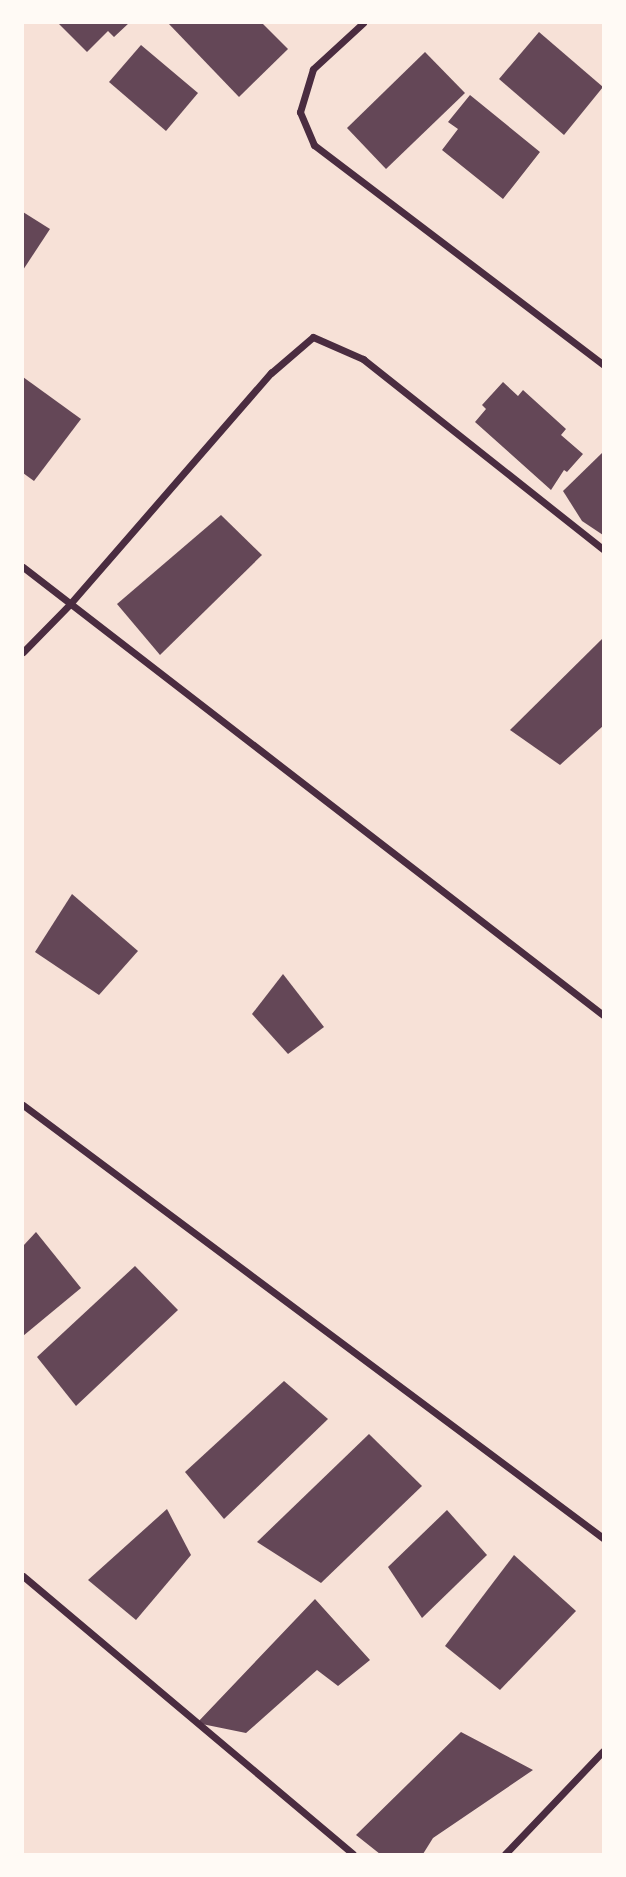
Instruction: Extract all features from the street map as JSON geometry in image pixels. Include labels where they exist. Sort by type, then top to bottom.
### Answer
[{"type":"street","points":[[363,23],[313,69],[300,113],[314,145],[603,364]]},
{"type":"street","points":[[23,652],[69,606],[271,373],[313,337],[363,359],[603,549]]},
{"type":"street","points":[[23,567],[69,606],[603,1015]]},
{"type":"street","points":[[23,1105],[603,1538]]},
{"type":"street","points":[[23,1576],[353,1854]]},
{"type":"street","points":[[505,1854],[603,1751]]},
{"type":"building","points":[[58,23],[129,23],[114,37],[108,31],[87,52]]},
{"type":"building","points":[[168,23],[262,23],[288,49],[239,97]]},
{"type":"building","points":[[539,32],[603,87],[564,135],[499,79]]},
{"type":"building","points":[[141,45],[198,93],[166,131],[109,82]]},
{"type":"building","points":[[425,52],[465,93],[386,169],[347,128]]},
{"type":"building","points":[[470,95],[540,152],[503,199],[442,150],[458,129],[448,122]]},
{"type":"building","points":[[23,212],[50,229],[23,270]]},
{"type":"building","points":[[23,377],[81,419],[34,481],[23,473]]},
{"type":"building","points":[[503,382],[518,396],[523,390],[566,429],[561,435],[583,454],[567,472],[564,470],[551,490],[475,422],[486,409],[482,405]]},
{"type":"building","points":[[603,452],[603,535],[582,521],[563,491]]},
{"type":"building","points":[[221,515],[262,555],[160,655],[117,604]]},
{"type":"building","points":[[603,638],[603,726],[560,765],[510,730]]},
{"type":"building","points":[[72,894],[138,951],[99,995],[35,952]]},
{"type":"building","points":[[283,974],[324,1027],[288,1054],[252,1014]]},
{"type":"building","points":[[36,1232],[81,1288],[23,1336],[23,1246]]},
{"type":"building","points":[[135,1266],[178,1310],[76,1406],[37,1357]]},
{"type":"building","points":[[284,1381],[328,1419],[224,1519],[185,1472]]},
{"type":"building","points":[[369,1434],[422,1486],[321,1583],[257,1542]]},
{"type":"building","points":[[167,1509],[191,1555],[136,1620],[88,1580]]},
{"type":"building","points":[[447,1510],[487,1555],[422,1618],[388,1567]]},
{"type":"building","points":[[514,1555],[576,1611],[500,1690],[445,1646]]},
{"type":"building","points":[[315,1599],[370,1660],[338,1686],[317,1670],[246,1733],[197,1723]]},
{"type":"building","points":[[461,1732],[533,1770],[433,1838],[423,1854],[380,1854],[356,1835]]}]
